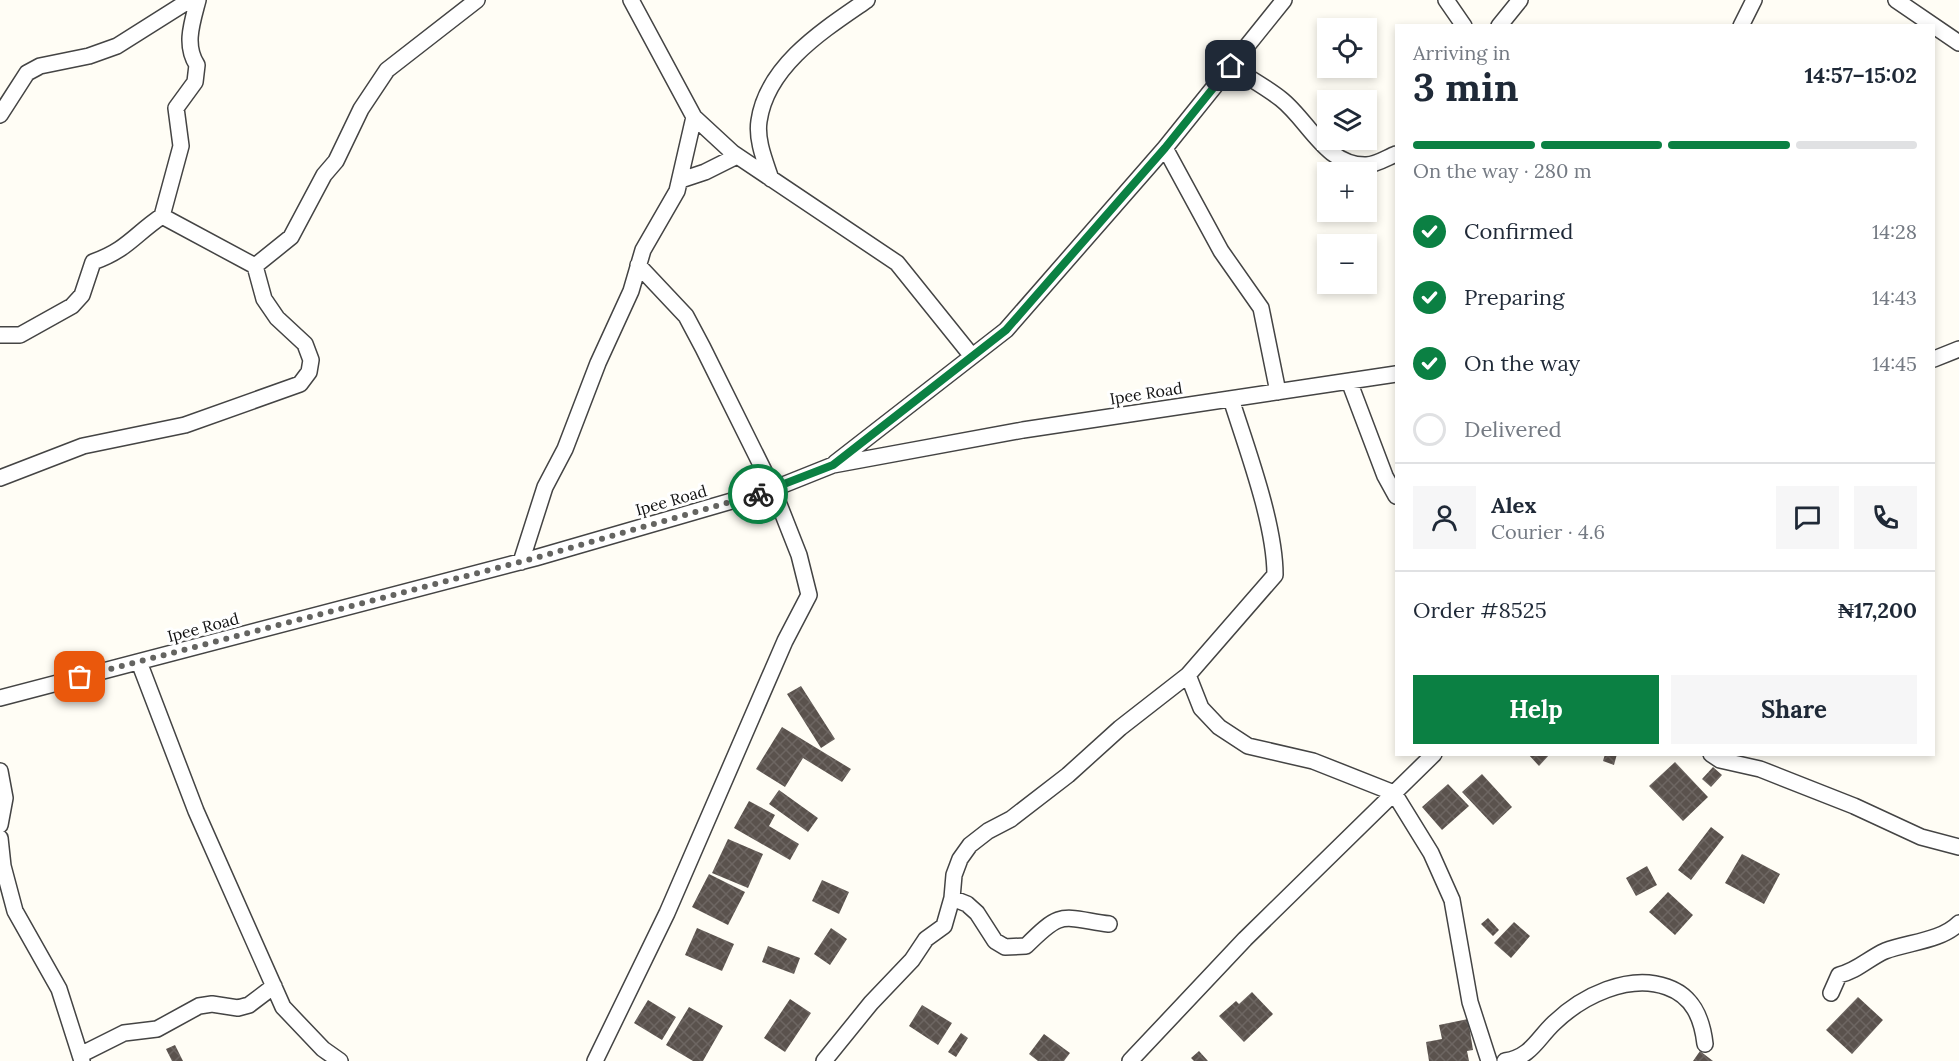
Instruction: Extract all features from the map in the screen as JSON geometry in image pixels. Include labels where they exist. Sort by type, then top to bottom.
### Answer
[{"type":"street","points":[[0,116],[27,73],[40,66],[89,56],[117,46],[190,0]]},
{"type":"street","points":[[0,335],[20,335],[72,306],[82,295],[93,262],[117,253],[144,228],[162,216],[181,146],[177,108],[195,82],[197,65],[191,55],[188,39],[198,0]]},
{"type":"street","points":[[255,266],[291,237],[324,175],[336,161],[361,109],[387,70],[477,0]]},
{"type":"street","points":[[631,0],[694,117],[737,156],[897,263],[971,355]]},
{"type":"street","points":[[771,179],[759,141],[759,121],[774,81],[799,52],[830,26],[867,0]]},
{"type":"street","points":[[833,465],[971,355],[1006,330],[1165,148],[1284,0]]},
{"type":"street","points":[[1446,0],[1463,24]]},
{"type":"street","points":[[1501,24],[1520,0]]},
{"type":"street","points":[[1742,24],[1754,0]]},
{"type":"street","points":[[1896,0],[1931,24]]},
{"type":"street","points":[[1935,27],[1959,43]]},
{"type":"street","points":[[1231,66],[1282,99],[1310,127],[1325,148],[1348,163],[1368,165],[1395,154]]},
{"type":"street","points":[[520,562],[545,487],[565,449],[598,363],[631,291],[650,237],[677,191],[694,117]]},
{"type":"street","points":[[1165,148],[1221,251],[1261,308],[1278,392]]},
{"type":"street","points":[[681,180],[705,172],[737,156]]},
{"type":"street","points":[[0,478],[82,446],[184,425],[300,384],[309,372],[310,360],[305,344],[277,318],[264,299],[255,266],[162,216]]},
{"type":"street","points":[[595,1061],[667,913],[785,641],[807,602],[808,588],[799,555],[773,489],[686,316],[638,266]]},
{"type":"street","points":[[1935,359],[1959,349]]},
{"type":"street","name":"Ipee Road","points":[[0,698],[520,562],[773,489],[833,465],[1023,430],[1395,374]]},
{"type":"street","points":[[1349,381],[1385,476],[1395,494]]},
{"type":"street","points":[[824,1061],[871,1003],[912,960],[926,939],[944,926],[952,898],[954,875],[960,859],[970,845],[988,831],[1011,819],[1068,776],[1120,728],[1188,675],[1275,575],[1275,558],[1266,514],[1231,399]]},
{"type":"street","points":[[140,662],[196,811],[283,1007],[323,1049],[340,1061]]},
{"type":"street","points":[[1188,675],[1201,708],[1219,727],[1248,746],[1313,761],[1394,793],[1431,853],[1452,900],[1470,1002],[1496,1060],[1515,1060],[1531,1051],[1553,1023],[1575,1007],[1608,990],[1644,982],[1683,992],[1696,1009],[1705,1044]]},
{"type":"street","points":[[1130,1061],[1245,939],[1432,756]]},
{"type":"street","points":[[1714,756],[1720,760],[1782,778],[1920,837],[1959,847]]},
{"type":"street","points":[[0,771],[5,798],[0,825]]},
{"type":"street","points":[[0,838],[3,866],[15,911],[59,988],[81,1058],[124,1033],[157,1029],[199,1006],[223,1005],[238,1008],[249,1005],[274,986]]},
{"type":"street","points":[[952,898],[967,904],[977,913],[995,941],[1005,947],[1026,946],[1043,928],[1064,918],[1109,924]]},
{"type":"street","points":[[1832,993],[1839,975],[1851,973],[1883,952],[1950,932],[1959,923]]},
{"type":"building","points":[[801,686],[835,739],[821,748],[787,694]]},
{"type":"building","points":[[782,727],[851,769],[842,782],[803,758],[785,787],[756,769]]},
{"type":"building","points":[[1530,756],[1548,756],[1539,766]]},
{"type":"building","points":[[1604,756],[1616,756],[1614,765],[1603,761]]},
{"type":"building","points":[[1675,762],[1708,797],[1683,821],[1649,786]]},
{"type":"building","points":[[1713,767],[1722,775],[1711,787],[1702,779]]},
{"type":"building","points":[[1482,774],[1512,807],[1493,825],[1462,792]]},
{"type":"building","points":[[1448,784],[1469,806],[1442,830],[1422,807]]},
{"type":"building","points":[[779,790],[818,818],[808,832],[769,804]]},
{"type":"building","points":[[749,801],[775,815],[769,826],[799,844],[790,860],[734,828]]},
{"type":"building","points":[[1711,827],[1724,837],[1691,880],[1678,870]]},
{"type":"building","points":[[728,839],[763,854],[748,888],[712,873]]},
{"type":"building","points":[[1742,854],[1780,874],[1764,904],[1725,883]]},
{"type":"building","points":[[1647,866],[1657,885],[1636,896],[1626,878]]},
{"type":"building","points":[[709,874],[745,892],[728,925],[692,907]]},
{"type":"building","points":[[822,880],[849,892],[839,914],[812,901]]},
{"type":"building","points":[[1668,892],[1693,915],[1675,935],[1649,912]]},
{"type":"building","points":[[1488,918],[1499,930],[1493,936],[1481,924]]},
{"type":"building","points":[[1514,922],[1530,936],[1511,958],[1494,943]]},
{"type":"building","points":[[697,928],[734,944],[722,971],[685,955]]},
{"type":"building","points":[[831,928],[847,939],[830,965],[814,954]]},
{"type":"building","points":[[768,946],[800,958],[794,974],[762,962]]},
{"type":"building","points":[[1252,992],[1273,1014],[1244,1042],[1219,1016],[1236,1001],[1239,1004]]},
{"type":"building","points":[[1858,997],[1883,1020],[1852,1054],[1826,1030]]},
{"type":"building","points":[[790,999],[811,1013],[785,1052],[764,1038]]},
{"type":"building","points":[[648,1000],[676,1017],[662,1040],[634,1023]]},
{"type":"building","points":[[922,1005],[952,1023],[938,1045],[909,1026]]},
{"type":"building","points":[[689,1007],[723,1026],[703,1061],[693,1061],[666,1045]]},
{"type":"building","points":[[1468,1019],[1473,1050],[1467,1051],[1469,1061],[1429,1061],[1426,1042],[1442,1039],[1439,1025]]},
{"type":"building","points":[[961,1033],[968,1038],[956,1057],[948,1052]]},
{"type":"building","points":[[1044,1034],[1070,1053],[1064,1061],[1038,1061],[1029,1054]]},
{"type":"building","points":[[175,1045],[183,1061],[172,1061],[166,1049]]},
{"type":"building","points":[[1199,1051],[1208,1061],[1194,1061],[1191,1058]]},
{"type":"building","points":[[1700,1051],[1713,1061],[1693,1061]]},
{"type":"way so far","points":[[80,677],[535,558],[758,494]]},
{"type":"route","points":[[758,494],[833,465],[971,355],[1006,330],[1165,148],[1231,66]]}]
